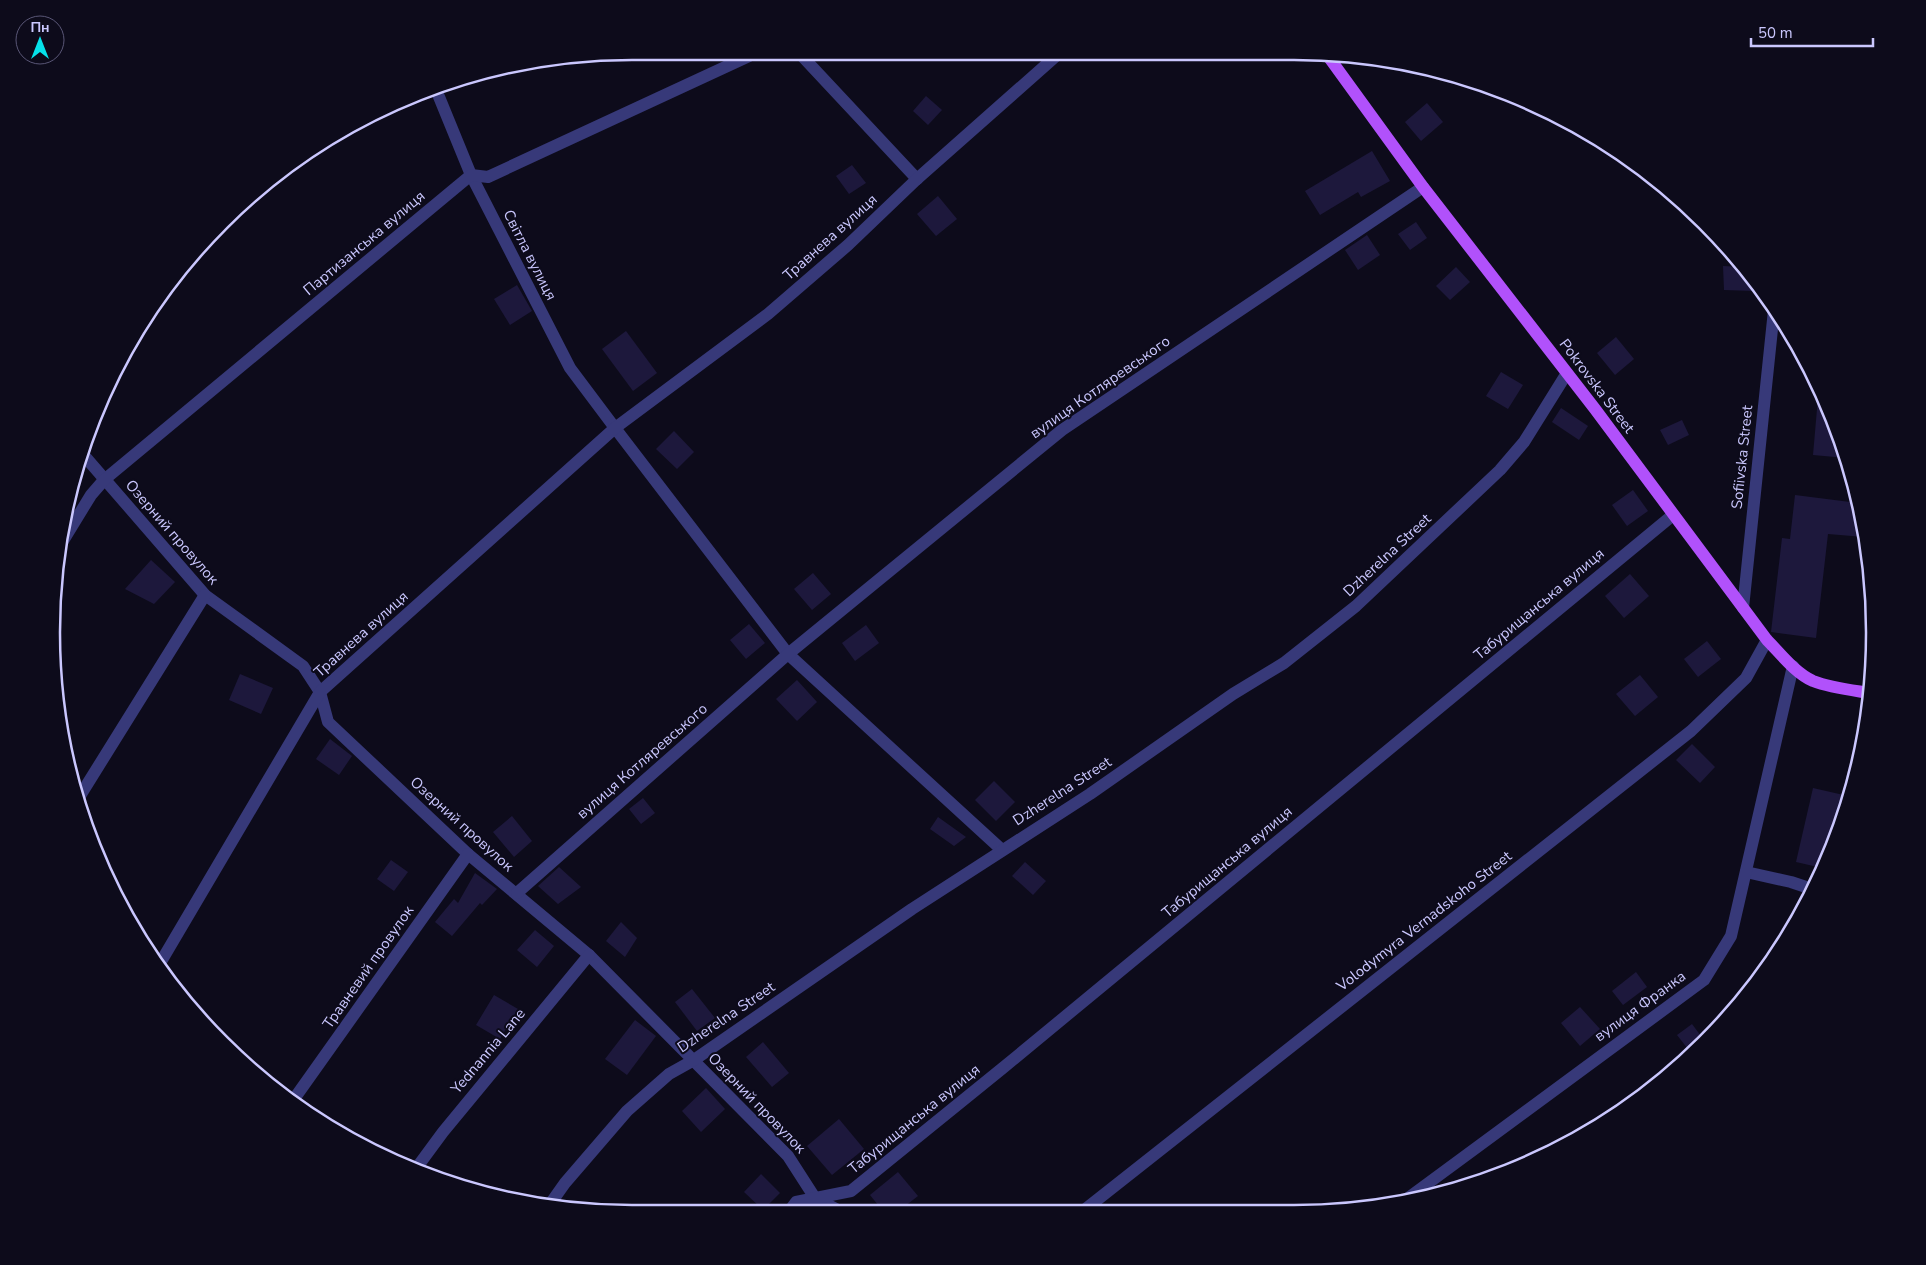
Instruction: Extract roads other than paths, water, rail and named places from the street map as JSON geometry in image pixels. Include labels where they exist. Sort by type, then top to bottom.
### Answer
[{"type":"main road","name":"Pokrovska Street","points":[[1332,61],[1423,187],[1566,373],[1766,640],[1793,666],[1812,680],[1842,689],[1863,692]]},
{"type":"street","points":[[471,175],[488,177],[740,60]]},
{"type":"street","points":[[806,60],[917,179]]},
{"type":"street","name":"Травнева вулиця","points":[[162,960],[320,692],[615,428],[768,314],[848,245],[917,179],[1051,60]]},
{"type":"street","name":"Світла вулиця","points":[[438,94],[471,175],[570,368],[615,428]]},
{"type":"street","name":"Партизанська вулиця","points":[[70,530],[91,495],[104,480],[471,175]]},
{"type":"street","name":"вулиця Котляревського","points":[[517,893],[788,654],[1062,430],[1423,187]]},
{"type":"street","name":"Sofiivska Street","points":[[1743,608],[1773,319]]},
{"type":"street","name":"Dzherelna Street","points":[[553,1199],[565,1183],[627,1112],[669,1074],[694,1060],[912,909],[1090,794],[1233,694],[1284,663],[1356,606],[1500,470],[1524,442],[1566,373]]},
{"type":"street","points":[[615,428],[788,654],[1002,850]]},
{"type":"street","name":"Озерний провулок","points":[[87,459],[205,595],[303,666],[320,692],[328,722],[468,854],[589,955],[788,1156],[815,1198],[828,1205]]},
{"type":"street","name":"Табурищанська вулиця","points":[[794,1205],[796,1202],[852,1191],[1673,515]]},
{"type":"street","points":[[83,791],[205,595]]},
{"type":"street","name":"Volodymyra Vernadskoho Street","points":[[1091,1205],[1691,730],[1746,678],[1766,640]]},
{"type":"street","name":"вулиця Франка","points":[[1418,1191],[1704,980],[1730,936],[1793,666]]},
{"type":"street","name":"Травневий провулок","points":[[296,1096],[468,854]]},
{"type":"street","points":[[1746,872],[1806,887]]},
{"type":"street","name":"Yednannia Lane","points":[[420,1164],[443,1132],[589,955]]}]
